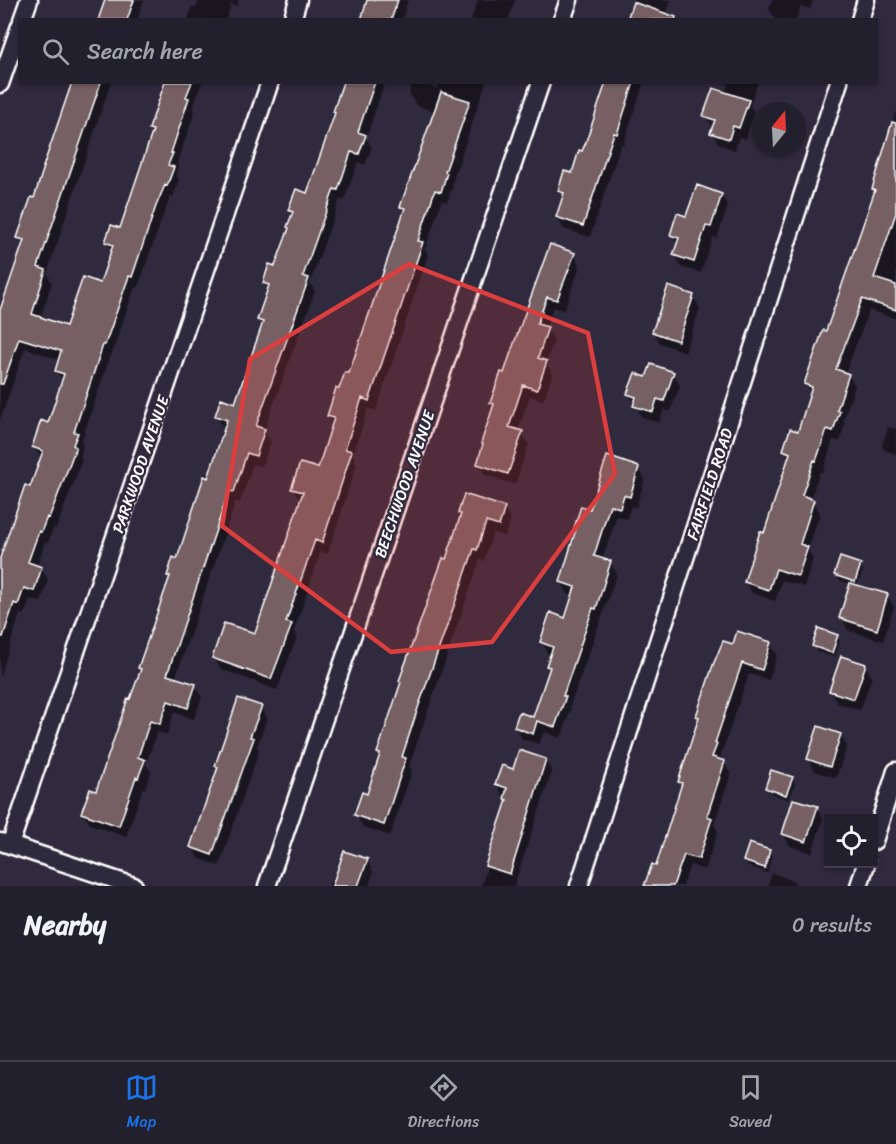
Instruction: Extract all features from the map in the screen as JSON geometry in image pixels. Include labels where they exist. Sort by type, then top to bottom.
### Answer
[{"type":"street","points":[[23,18],[28,0]]},
{"type":"street","points":[[293,18],[298,0]]},
{"type":"street","points":[[563,18],[569,0]]},
{"type":"street","points":[[861,18],[866,0]]},
{"type":"street","points":[[0,84],[18,33]]},
{"type":"street","name":"PARKWOOD AVENUE","points":[[5,843],[269,84]]},
{"type":"street","name":"BEECHWOOD AVENUE","points":[[267,886],[539,84]]},
{"type":"street","name":"FAIRFIELD ROAD","points":[[579,886],[838,84]]},
{"type":"street","points":[[878,826],[896,771]]},
{"type":"street","points":[[5,843],[134,886]]},
{"type":"street","points":[[859,886],[865,868]]},
{"type":"highlighted area","points":[[409,264],[588,333],[615,474],[492,642],[391,652],[222,526],[250,359]]},
{"type":"building","points":[[105,0],[134,0],[128,18],[99,18]]},
{"type":"building","points":[[367,0],[398,0],[392,18],[362,18]]},
{"type":"building","points":[[633,2],[676,17],[676,18],[628,18]]},
{"type":"building","points":[[71,84],[100,84],[38,267],[46,270],[32,314],[66,326],[83,277],[100,283],[113,245],[105,242],[111,225],[120,228],[153,130],[149,129],[164,84],[191,84],[168,165],[174,167],[156,206],[132,277],[129,276],[105,345],[103,345],[74,432],[78,433],[73,445],[76,447],[49,518],[47,517],[41,532],[39,531],[28,562],[42,567],[34,591],[24,588],[18,605],[14,603],[3,637],[0,636],[0,558],[25,485],[30,487],[43,451],[32,447],[41,420],[48,423],[64,374],[55,371],[61,351],[19,338],[3,384],[0,384],[0,310],[24,240],[17,238],[31,197],[34,198]]},
{"type":"building","points":[[342,84],[374,84],[358,132],[366,135],[359,154],[351,152],[338,190],[334,189],[303,276],[309,278],[256,426],[265,429],[256,456],[247,453],[234,492],[229,491],[167,675],[196,684],[188,708],[168,701],[160,724],[150,721],[138,757],[145,760],[138,778],[136,777],[119,826],[81,813],[90,789],[96,791],[128,698],[130,699],[141,669],[138,668],[170,576],[167,576],[173,557],[177,559],[204,476],[208,478],[227,420],[215,416],[221,398],[235,403],[263,322],[257,320],[269,285],[263,283],[269,264],[275,266],[289,228],[287,227],[293,212],[288,210],[296,189],[307,193],[335,113],[333,112]]},
{"type":"building","points":[[605,84],[633,84],[617,134],[614,133],[583,226],[556,217],[564,193],[558,191],[564,171],[572,173],[579,150],[582,151]]},
{"type":"building","points":[[713,88],[749,100],[739,128],[733,126],[729,139],[710,133],[715,120],[703,116]]},
{"type":"building","points":[[441,92],[470,101],[445,172],[447,173],[441,192],[435,190],[418,241],[423,242],[369,401],[362,398],[345,449],[352,451],[331,516],[322,543],[315,540],[286,622],[292,624],[271,679],[212,658],[224,623],[255,633],[303,492],[291,489],[300,463],[318,468],[334,418],[327,416],[336,388],[339,389],[345,372],[349,373],[405,208],[400,207]]},
{"type":"building","points":[[892,122],[896,123],[896,213],[874,278],[896,285],[896,310],[862,299],[836,369],[849,374],[837,410],[840,411],[833,431],[827,429],[802,495],[814,500],[800,544],[808,547],[798,576],[776,569],[769,590],[744,582],[760,531],[764,533],[790,453],[783,450],[790,429],[798,431],[812,387],[804,384],[823,330],[826,331],[875,190],[872,189]]},
{"type":"building","points":[[697,185],[722,194],[711,227],[706,226],[694,262],[673,255],[679,238],[670,235],[677,213],[686,216]]},
{"type":"building","points":[[550,244],[575,253],[557,300],[547,297],[537,324],[548,327],[538,358],[547,361],[537,390],[523,385],[509,427],[523,431],[508,474],[477,464],[483,444],[481,443],[494,404],[490,403],[501,372],[504,373]]},
{"type":"building","points":[[668,286],[694,295],[678,341],[652,332]]},
{"type":"building","points":[[651,364],[674,372],[664,401],[657,399],[653,412],[633,406],[636,397],[627,394],[635,373],[646,377]]},
{"type":"building","points":[[607,456],[639,467],[630,497],[624,495],[620,508],[610,505],[594,556],[611,561],[596,609],[593,608],[563,696],[566,696],[555,727],[537,721],[533,734],[514,727],[519,712],[533,717],[550,667],[546,666],[553,647],[540,642],[550,612],[565,618],[575,587],[560,582],[576,529],[574,528],[581,506],[590,509]]},
{"type":"building","points":[[464,494],[505,507],[499,526],[486,522],[477,550],[474,549],[402,757],[406,758],[384,825],[354,815],[362,792],[367,794],[380,754],[377,753],[401,682],[399,681],[443,558],[446,559],[461,514],[458,513]]},
{"type":"building","points":[[840,557],[861,564],[855,582],[834,575]]},
{"type":"building","points":[[850,583],[888,594],[877,630],[839,618]]},
{"type":"building","points":[[818,628],[838,635],[832,653],[812,646]]},
{"type":"building","points":[[737,631],[771,642],[762,670],[742,663],[715,743],[717,744],[712,757],[725,761],[707,816],[712,818],[699,859],[684,855],[673,886],[644,886],[652,864],[656,866],[682,783],[678,782],[713,665],[723,641],[733,644]]},
{"type":"building","points":[[841,656],[866,664],[854,699],[829,691]]},
{"type":"building","points":[[238,698],[262,706],[250,737],[254,738],[212,855],[190,847],[218,767],[215,766]]},
{"type":"building","points":[[818,726],[841,734],[830,767],[807,759]]},
{"type":"building","points":[[519,750],[546,759],[510,874],[485,866],[507,800],[504,799],[507,788],[495,784],[502,765],[513,769]]},
{"type":"building","points":[[771,770],[793,777],[786,795],[765,788]]},
{"type":"building","points":[[793,799],[818,806],[806,842],[782,834]]},
{"type":"building","points":[[749,843],[770,850],[765,868],[743,861]]},
{"type":"building","points":[[344,851],[368,859],[358,886],[332,886]]}]
